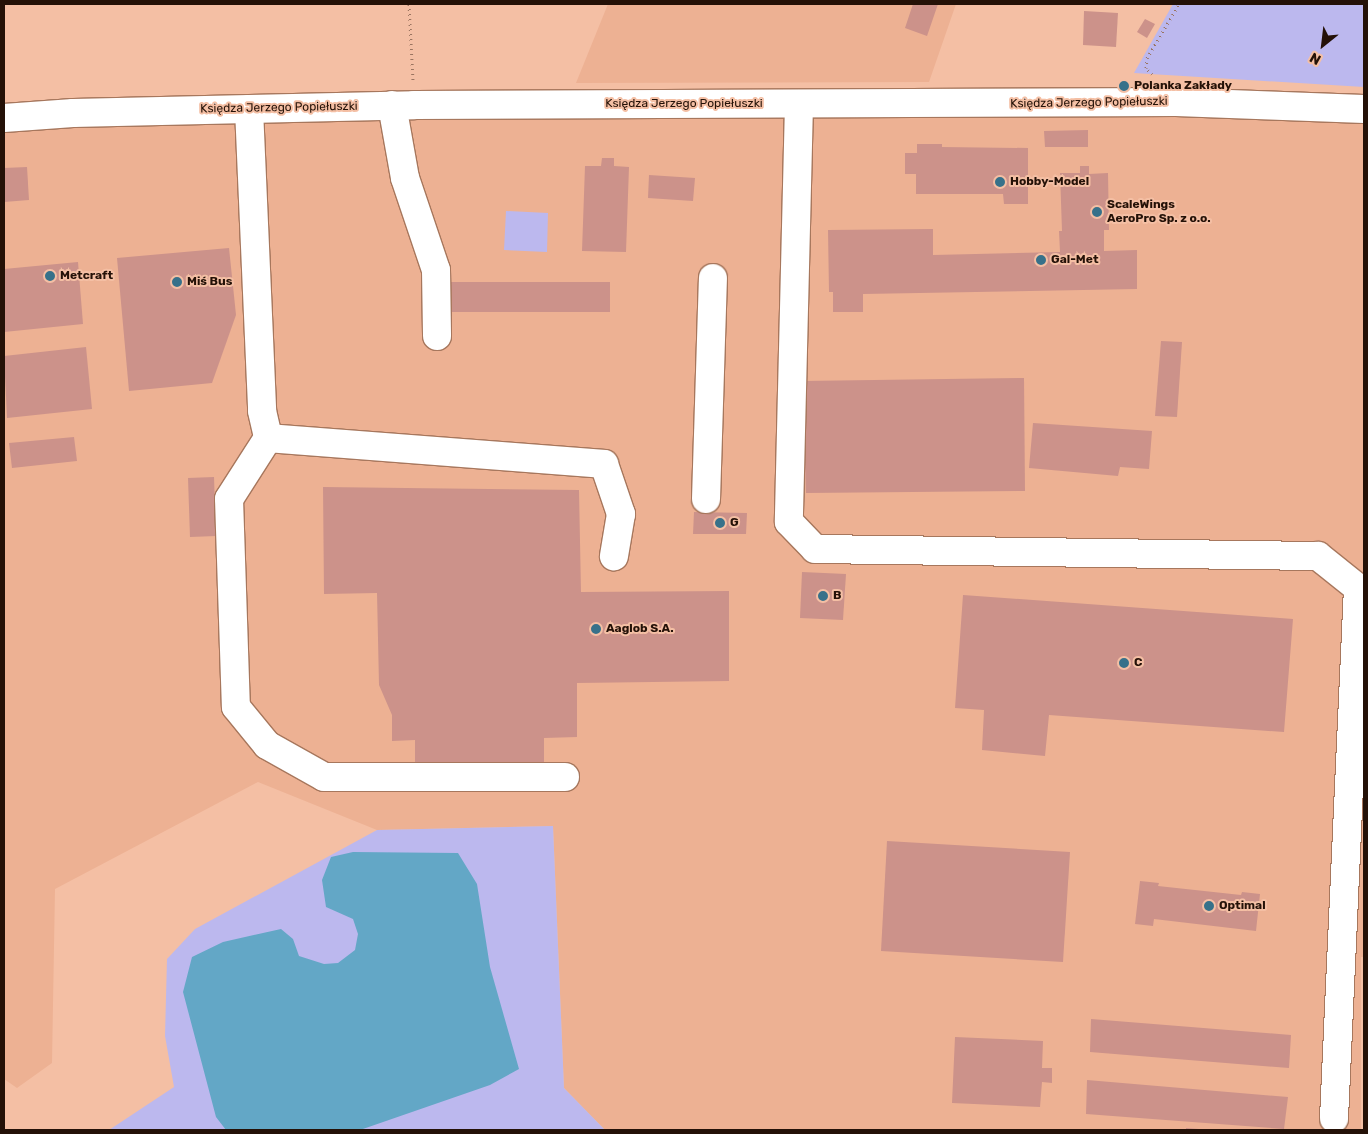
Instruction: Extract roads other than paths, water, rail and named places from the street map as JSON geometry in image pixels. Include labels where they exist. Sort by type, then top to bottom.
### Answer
[{"type":"street","name":"Księdza Jerzego Popiełuszki","points":[[4,118],[73,113],[403,105],[1176,102],[1364,109]]},
{"type":"street","points":[[799,104],[789,522],[815,549],[1318,556],[1358,588],[1334,1118]]},
{"type":"street","points":[[403,105],[405,178],[436,270],[437,336]]},
{"type":"street","points":[[248,109],[262,411],[268,438],[229,499],[236,707],[267,745],[324,777],[565,777]]},
{"type":"street","points":[[706,499],[713,278]]},
{"type":"street","points":[[268,438],[604,464],[621,514],[614,556]]},
{"type":"water","points":[[353,852],[458,853],[477,884],[490,967],[519,1069],[490,1085],[360,1130],[226,1130],[216,1117],[183,992],[192,957],[223,942],[281,929],[293,939],[299,956],[324,964],[338,963],[355,950],[358,934],[353,919],[326,907],[322,880],[331,857]]},
{"type":"place","name":"Polanka Zakłady","points":[[1124,86]]},
{"type":"place","name":"Hobby-Model","points":[[1000,182]]},
{"type":"place","name":"ScaleWings AeroPro Sp. z o.o.","points":[[1097,212]]},
{"type":"place","name":"Gal-Met","points":[[1041,260]]},
{"type":"place","name":"Metcraft","points":[[50,276]]},
{"type":"place","name":"Miś Bus","points":[[177,282]]},
{"type":"place","name":"G","points":[[720,523]]},
{"type":"place","name":"B","points":[[823,596]]},
{"type":"place","name":"Aaglob S.A.","points":[[596,629]]},
{"type":"place","name":"C","points":[[1124,663]]},
{"type":"place","name":"Optimal","points":[[1209,906]]}]
